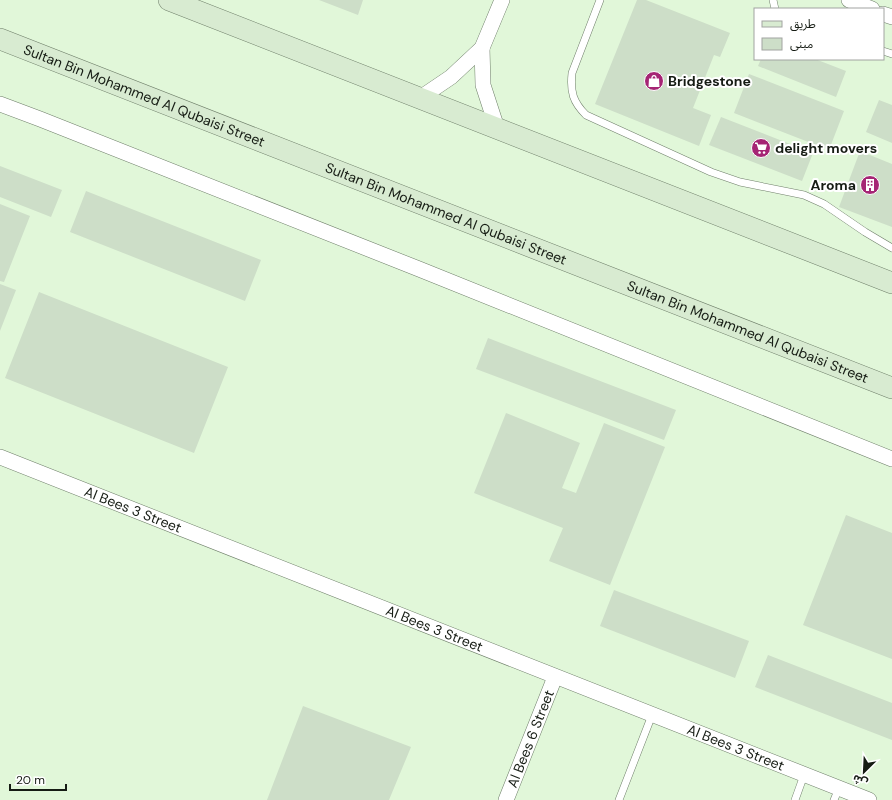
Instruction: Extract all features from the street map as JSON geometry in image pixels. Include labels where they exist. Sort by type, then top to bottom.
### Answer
[{"type":"main road","points":[[169,0],[892,283]]},
{"type":"main road","name":"Sultan Bin Mohammed Al Qubaisi Street","points":[[0,39],[892,388]]},
{"type":"street","points":[[497,128],[483,85],[482,48],[502,0]]},
{"type":"street","points":[[849,0],[869,8]]},
{"type":"street","points":[[420,98],[451,77],[482,48]]},
{"type":"street","points":[[0,104],[412,266],[892,459]]},
{"type":"street","name":"Al Bees 3 Street","points":[[0,457],[804,774],[837,794],[869,800]]},
{"type":"street","name":"Al Bees 6 Street","points":[[506,800],[555,677]]},
{"type":"lane","points":[[600,0],[572,73],[571,84],[573,96],[578,107],[586,115],[725,178],[814,198],[892,248]]},
{"type":"lane","points":[[619,800],[652,715]]},
{"type":"lane","points":[[795,800],[804,774]]},
{"type":"shaded area","points":[[0,0],[892,0],[892,800],[0,800]]},
{"type":"building","points":[[319,0],[363,0],[358,15]]},
{"type":"building","name":"Bridgestone","points":[[637,0],[646,0],[730,33],[720,57],[714,55],[693,108],[711,115],[699,146],[595,104]]},
{"type":"building","points":[[761,60],[818,60],[846,71],[836,97],[758,66]]},
{"type":"building","points":[[749,74],[844,111],[829,150],[734,113]]},
{"type":"building","points":[[879,100],[892,105],[892,143],[866,132]]},
{"type":"building","points":[[721,117],[813,153],[802,181],[709,145]]},
{"type":"building","name":"Aroma","points":[[860,151],[892,164],[892,227],[839,207]]},
{"type":"building","points":[[0,166],[62,190],[51,217],[0,197]]},
{"type":"building","points":[[86,191],[261,260],[245,301],[70,232]]},
{"type":"building","points":[[0,204],[30,216],[4,282],[0,281]]},
{"type":"building","points":[[0,284],[16,290],[0,331]]},
{"type":"building","points":[[39,292],[228,367],[194,453],[5,378]]},
{"type":"building","points":[[488,338],[676,410],[664,440],[476,369]]},
{"type":"building","points":[[506,413],[580,443],[562,488],[576,493],[604,423],[665,447],[610,585],[549,561],[563,528],[474,493]]},
{"type":"building","points":[[846,515],[892,533],[892,659],[803,625]]},
{"type":"building","points":[[614,590],[749,641],[735,678],[600,626]]},
{"type":"building","points":[[768,655],[892,703],[892,740],[755,687]]},
{"type":"building","points":[[303,706],[411,747],[389,800],[267,800]]},
{"type":"place","name":"Bridgestone","points":[[654,81]]},
{"type":"place","name":"delight movers","points":[[761,148]]},
{"type":"place","name":"Aroma","points":[[870,185]]}]
